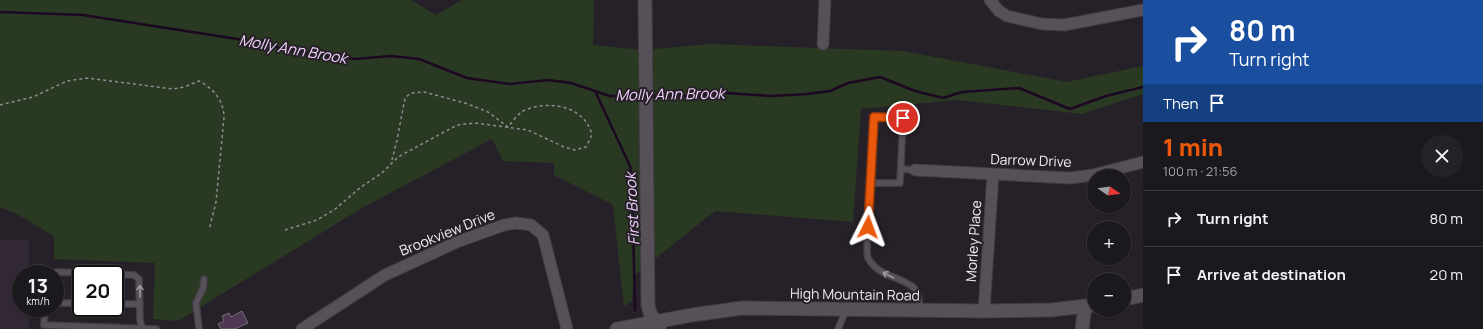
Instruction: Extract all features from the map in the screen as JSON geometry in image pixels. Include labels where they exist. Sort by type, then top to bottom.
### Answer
[{"type":"street","points":[[645,0],[648,305],[657,325]]},
{"type":"street","points":[[823,44],[825,0]]},
{"type":"street","points":[[990,0],[1007,16],[1042,24],[1064,25],[1143,10]]},
{"type":"street","name":"Darrow Drive","points":[[915,170],[1081,177],[1143,162]]},
{"type":"street","name":"Morley Place","points":[[984,311],[992,174]]},
{"type":"street","name":"Brookview Drive","points":[[302,329],[399,267],[457,242],[504,225],[516,223],[531,226],[542,235],[567,329]]},
{"type":"street","points":[[1131,298],[1143,295]]},
{"type":"street","name":"High Mountain Road","points":[[617,329],[657,325],[742,308],[984,311],[1050,310],[1087,305]]},
{"type":"street","points":[[1082,329],[1087,312]]},
{"type":"lane","points":[[870,183],[900,183],[903,118],[874,117],[870,183],[867,256],[875,268],[914,288],[918,296],[920,311]]},
{"type":"lane","points":[[901,170],[915,170]]},
{"type":"lane","points":[[124,274],[134,275],[139,279],[142,328]]},
{"type":"lane","points":[[199,329],[196,303],[203,288],[204,279]]},
{"type":"lane","points":[[124,304],[140,304]]},
{"type":"lane","points":[[838,329],[846,310]]},
{"type":"lane","points":[[45,317],[44,327],[156,329]]},
{"type":"path","points":[[0,104],[33,97],[67,81],[87,78],[173,89],[184,87],[199,81],[207,85],[224,108],[216,202],[209,230]]},
{"type":"path","points":[[390,164],[397,140],[405,98],[411,93],[424,92],[465,103],[488,112],[508,126]]},
{"type":"path","points":[[285,230],[317,220],[334,210],[361,187],[382,173],[398,157],[457,125],[475,123],[508,126],[528,130],[564,147],[575,150],[586,147],[592,135],[590,125],[582,116],[562,107],[544,106],[522,112],[508,126]]},
{"type":"shaded area","points":[[0,240],[29,240],[29,265],[12,265],[12,317],[29,317],[29,329],[0,329]]},
{"type":"green space","points":[[0,0],[411,0],[436,15],[462,0],[594,0],[593,45],[643,50],[710,44],[903,51],[1067,82],[1143,66],[1143,94],[1082,114],[957,100],[861,109],[853,222],[715,211],[634,276],[632,301],[624,306],[613,205],[554,175],[554,163],[503,161],[492,139],[362,208],[178,321],[153,319],[155,263],[54,259],[54,236],[15,213],[0,207]]},
{"type":"building","points":[[242,311],[248,323],[235,329],[221,329],[218,324],[224,321],[222,316],[229,313],[231,317]]},
{"type":"waterway","name":"Molly Ann Brook","points":[[0,12],[83,15],[250,41],[302,53],[355,59],[391,56],[419,59],[467,78],[510,84],[548,80],[571,83],[610,96],[642,96]]},
{"type":"waterway","name":"Molly Ann Brook","points":[[651,96],[688,96],[726,93],[771,96],[807,94],[830,91],[848,83],[880,77],[915,91],[943,98],[962,92],[1019,88],[1070,109],[1106,96],[1143,87]]},
{"type":"waterway","name":"First Brook","points":[[595,91],[630,166],[632,180],[635,310]]},
{"type":"route","points":[[868,227],[874,117],[903,118]]}]
